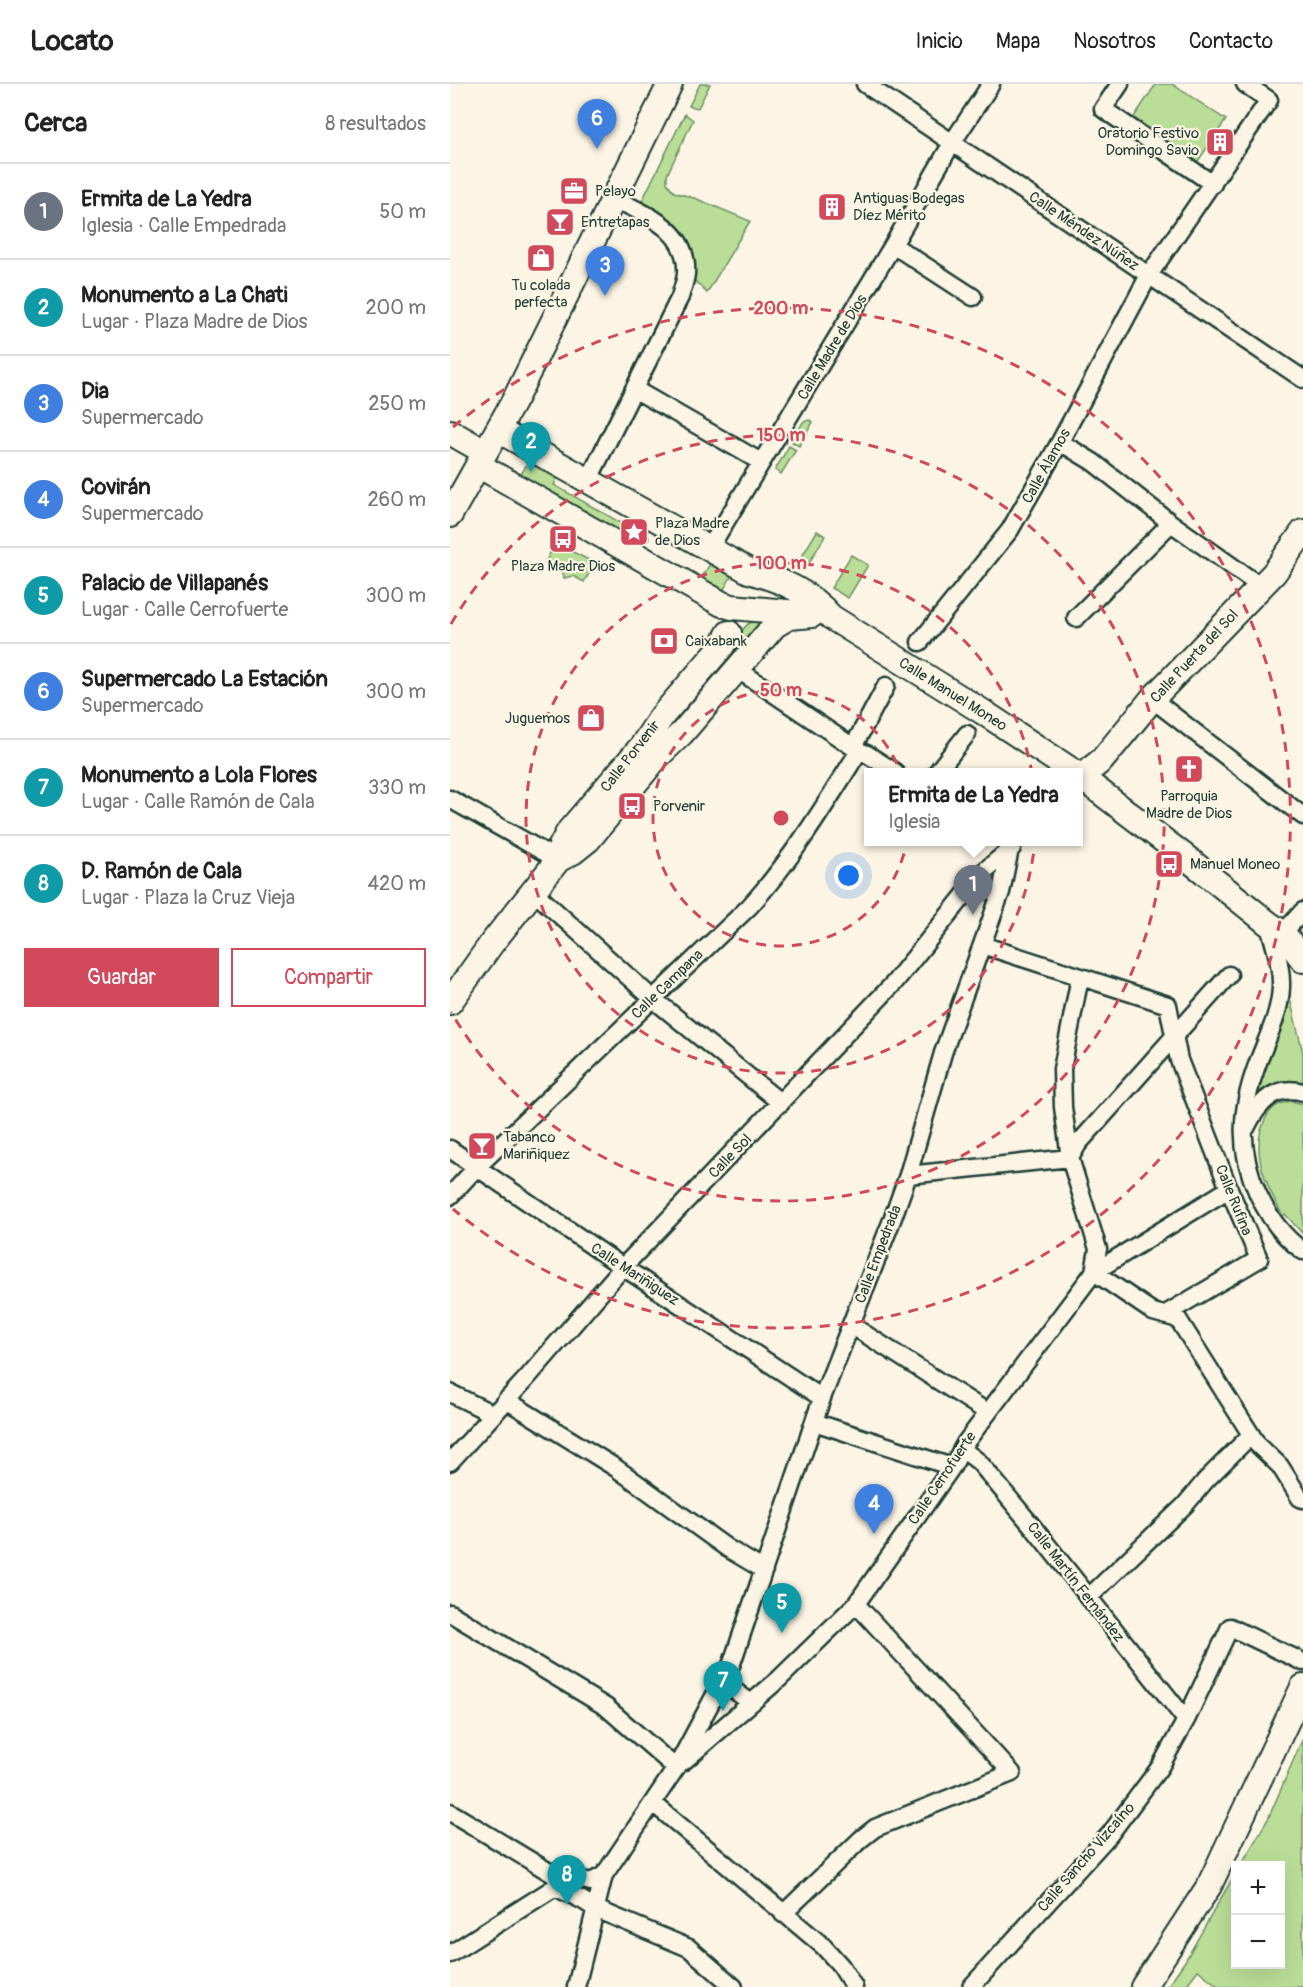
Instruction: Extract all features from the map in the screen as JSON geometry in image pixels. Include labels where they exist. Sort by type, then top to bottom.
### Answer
[{"type":"street","points":[[450,515],[498,430],[671,84]]},
{"type":"street","name":"Calle Méndez Núñez","points":[[865,84],[1303,379]]},
{"type":"street","name":"Calle Madre de Dios","points":[[709,549],[952,143],[992,84]]},
{"type":"street","points":[[1120,84],[1103,109],[1213,184]]},
{"type":"street","name":"Calle Álamos","points":[[920,642],[1010,530],[1149,275],[1269,100],[1245,84]]},
{"type":"street","points":[[588,481],[680,297],[686,274],[683,252],[675,234],[658,221],[615,199]]},
{"type":"street","points":[[893,245],[973,297]]},
{"type":"street","points":[[634,389],[761,462]]},
{"type":"street","points":[[498,430],[748,571],[760,586],[768,610],[766,635]]},
{"type":"street","points":[[450,432],[482,459],[727,605],[821,616]]},
{"type":"street","points":[[1060,442],[1093,462],[1171,523],[1260,586]]},
{"type":"street","points":[[1076,618],[1171,523]]},
{"type":"street","name":"Calle Puerta del Sol","points":[[1083,772],[1102,759],[1152,699],[1274,573],[1303,532]]},
{"type":"street","points":[[727,605],[746,600],[753,587],[748,571]]},
{"type":"street","name":"Calle Manuel Moneo","points":[[748,571],[772,578],[801,591],[820,605],[821,616],[983,712],[1066,768]]},
{"type":"street","points":[[727,605],[735,672]]},
{"type":"street","name":"Calle Porvenir","points":[[558,860],[588,840],[656,758],[682,733],[775,625],[789,617],[821,616]]},
{"type":"street","name":"Calle Porvenir","points":[[450,1002],[492,943],[558,860],[561,846],[569,831],[642,746],[662,716],[712,658],[729,633]]},
{"type":"street","points":[[712,658],[722,659],[735,672],[889,768]]},
{"type":"street","points":[[856,749],[886,686]]},
{"type":"street","points":[[1152,699],[1303,816]]},
{"type":"street","points":[[940,768],[967,734]]},
{"type":"street","name":"Calle Campana","points":[[450,1196],[477,1167],[770,884],[820,813],[856,749]]},
{"type":"street","name":"Calle Manuel Moneo","points":[[1083,780],[1188,859],[1291,921],[1303,960]]},
{"type":"street","points":[[450,799],[558,860]]},
{"type":"street","name":"Calle Sol","points":[[450,1462],[623,1267],[894,983],[1006,846]]},
{"type":"street","name":"Calle Empedrada","points":[[676,1768],[735,1654],[822,1398],[908,1174],[943,1053],[1000,894],[1008,846]]},
{"type":"street","points":[[977,879],[1000,894]]},
{"type":"street","points":[[534,892],[652,998],[781,1103]]},
{"type":"street","points":[[1291,921],[1281,970],[1278,1009],[1245,1102],[1243,1134],[1245,1159],[1252,1182],[1263,1205],[1274,1224],[1303,1251]]},
{"type":"street","points":[[982,945],[1080,977],[1062,1069],[1064,1117],[1070,1158],[1098,1249],[1094,1272]]},
{"type":"street","points":[[1070,1158],[1078,1144],[1229,975]]},
{"type":"street","name":"Calle Rufina","points":[[1080,977],[1168,1005],[1179,1060],[1259,1259],[1164,1316]]},
{"type":"street","points":[[1243,1134],[1259,1105],[1272,1094],[1286,1090],[1303,1092]]},
{"type":"street","name":"Calle Mariñiguez","points":[[450,1149],[623,1267],[822,1398]]},
{"type":"street","points":[[908,1174],[1070,1158]]},
{"type":"street","points":[[1094,1272],[1229,1189]]},
{"type":"street","points":[[1094,1272],[1153,1312],[1178,1319],[1257,1444],[1280,1466],[1300,1498],[1303,1499]]},
{"type":"street","name":"Calle Cerrofuerte","points":[[676,1768],[779,1679],[856,1604],[952,1467],[987,1412],[1094,1272]]},
{"type":"street","points":[[851,1325],[987,1412]]},
{"type":"street","points":[[450,1393],[493,1414]]},
{"type":"street","points":[[506,1400],[616,1468],[727,1548],[764,1570]]},
{"type":"street","points":[[814,1422],[952,1467]]},
{"type":"street","points":[[1088,1598],[1185,1505],[1206,1480],[1251,1435]]},
{"type":"street","name":"Calle Martín Fernández","points":[[962,1449],[979,1462],[1033,1527],[1186,1720]]},
{"type":"street","points":[[783,1914],[875,1828],[1012,1773],[856,1604]]},
{"type":"street","points":[[450,1613],[606,1707],[676,1768],[604,1875],[576,1987]]},
{"type":"street","name":"Calle Sancho Vizcaíno","points":[[971,1987],[1110,1834],[1160,1767],[1186,1720],[1230,1627],[1303,1662]]},
{"type":"street","points":[[722,1682],[751,1704]]},
{"type":"street","points":[[1143,1987],[1209,1886],[1303,1687]]},
{"type":"street","points":[[653,1803],[823,1946],[841,1966],[854,1987]]},
{"type":"street","points":[[450,1812],[597,1909],[689,1948],[734,1987]]},
{"type":"street","points":[[450,1954],[555,1881],[566,1876],[591,1882],[604,1875]]},
{"type":"green space","points":[[700,84],[710,84],[698,108],[689,106]]},
{"type":"green space","points":[[1156,84],[1172,84],[1226,120],[1196,164],[1132,120]]},
{"type":"green space","points":[[685,114],[693,120],[667,175],[667,183],[674,192],[750,221],[707,293],[693,279],[693,268],[640,205]]},
{"type":"green space","points":[[809,420],[813,422],[799,446],[792,442],[803,422]]},
{"type":"green space","points":[[789,446],[796,450],[781,474],[775,470]]},
{"type":"green space","points":[[529,461],[557,478],[554,485],[628,527],[639,524],[646,527],[649,539],[639,535],[630,538],[520,476]]},
{"type":"green space","points":[[817,531],[825,536],[806,568],[798,563]]},
{"type":"green space","points":[[555,543],[595,563],[584,582],[573,576],[564,578],[563,573],[545,563]]},
{"type":"green space","points":[[851,555],[868,565],[848,598],[831,588]]},
{"type":"green space","points":[[710,564],[732,575],[723,591],[701,579]]},
{"type":"green space","points":[[755,620],[759,620],[763,625],[744,645],[740,640],[742,630]]},
{"type":"green space","points":[[1289,994],[1303,1053],[1303,1084],[1277,1084],[1255,1098]]},
{"type":"green space","points":[[1291,1101],[1303,1104],[1303,1234],[1285,1214],[1283,1216],[1267,1183],[1260,1158],[1260,1134],[1266,1117],[1274,1107]]},
{"type":"green space","points":[[1303,1738],[1303,1987],[1219,1987],[1198,1970],[1185,1987],[1167,1987],[1185,1961],[1231,1881],[1231,1969],[1285,1969],[1285,1861],[1243,1861],[1268,1819]]},
{"type":"place","name":"Oratorio Festivo Domingo Savio","points":[[1220,142]]},
{"type":"place","name":"Supermercado La Estación","points":[[597,149]]},
{"type":"place","name":"Pelayo","points":[[574,191]]},
{"type":"place","name":"Antiguas Bodegas Díez Mérito","points":[[832,207]]},
{"type":"place","name":"Entretapas","points":[[560,222]]},
{"type":"place","name":"Tu colada perfecta","points":[[541,258]]},
{"type":"place","name":"Dia","points":[[605,296]]},
{"type":"place","name":"Monumento a La Chati","points":[[531,472]]},
{"type":"place","name":"Plaza Madre de Dios","points":[[634,532]]},
{"type":"place","name":"Plaza Madre Dios","points":[[563,539]]},
{"type":"place","name":"Caixabank","points":[[664,641]]},
{"type":"place","name":"Juguemos","points":[[591,718]]},
{"type":"place","name":"Parroquia Madre de Dios","points":[[1189,769]]},
{"type":"place","name":"Porvenir","points":[[632,806]]},
{"type":"place","name":"Manuel Moneo","points":[[1169,864]]},
{"type":"place","name":"Ermita de La Yedra","points":[[973,915]]},
{"type":"place","name":"Tabanco Mariñiquez","points":[[482,1146]]},
{"type":"place","name":"Covirán","points":[[874,1534]]},
{"type":"place","name":"Palacio de Villapanés","points":[[782,1633]]},
{"type":"place","name":"Monumento a Lola Flores","points":[[723,1711]]},
{"type":"place","name":"D. Ramón de Cala","points":[[567,1905]]}]
